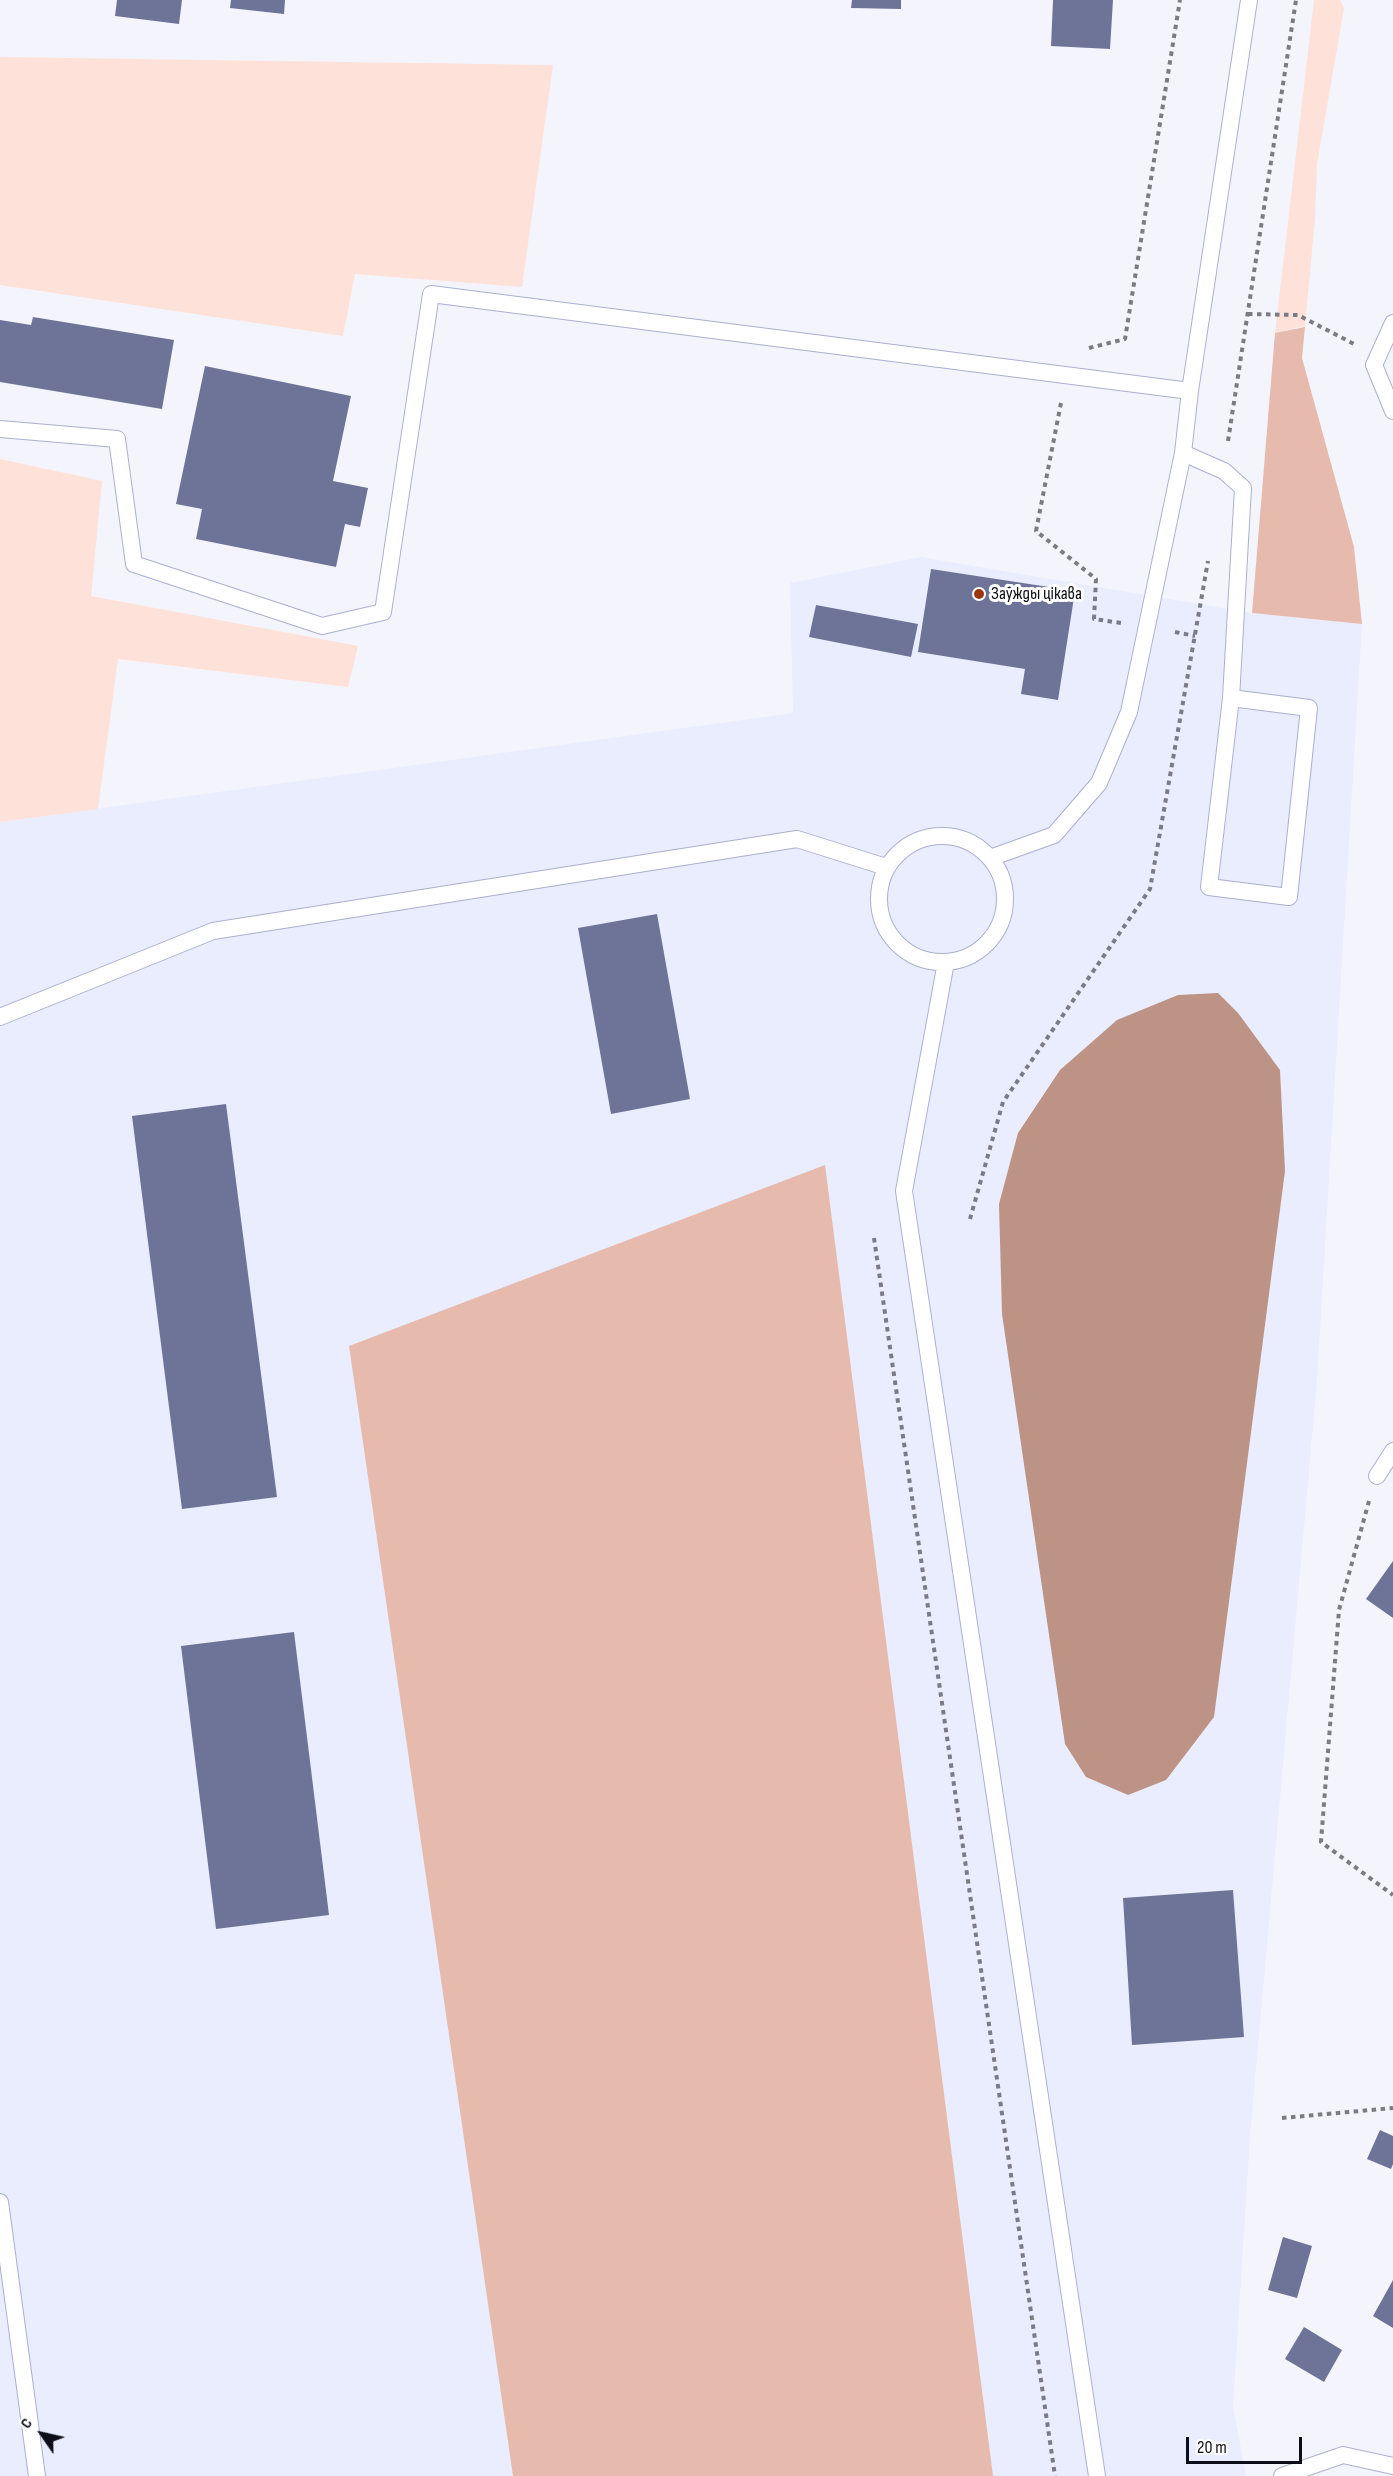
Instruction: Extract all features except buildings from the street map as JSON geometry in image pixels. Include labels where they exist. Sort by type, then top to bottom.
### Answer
[{"type":"lane","points":[[990,858],[1053,835],[1099,783],[1128,712],[1183,453],[1190,391],[1249,0]]},
{"type":"lane","points":[[0,429],[117,439],[134,564],[322,626],[383,612],[431,294],[1190,391]]},
{"type":"lane","points":[[1393,323],[1374,365],[1393,411]]},
{"type":"lane","points":[[1183,453],[1224,471],[1243,488],[1231,698],[1209,887],[1289,897],[1309,708],[1231,698]]},
{"type":"lane","points":[[938,835],[957,837],[976,845],[990,858],[1000,875],[1005,894],[1003,914],[995,933],[982,947],[965,958],[946,962],[926,960],[908,952],[893,939],[883,922],[878,903],[880,883],[886,867],[902,850],[918,840],[938,835]]},
{"type":"lane","points":[[0,1017],[213,931],[797,839],[886,867]]},
{"type":"lane","points":[[946,962],[904,1191],[1096,2476]]},
{"type":"lane","points":[[1377,1476],[1393,1451]]},
{"type":"lane","points":[[0,2202],[37,2476]]},
{"type":"lane","points":[[1282,2476],[1343,2455],[1393,2466]]},
{"type":"path","points":[[1248,314],[1298,315],[1351,341],[1374,365]]},
{"type":"path","points":[[874,1238],[1055,2476]]},
{"type":"path","points":[[1377,1476],[1339,1610],[1322,1842],[1393,1895]]},
{"type":"path","points":[[1282,2118],[1393,2108]]},
{"type":"shaded area","points":[[1314,0],[1340,0],[1344,8],[1317,164],[1315,219],[1305,326],[1275,333]]},
{"type":"shaded area","points":[[0,57],[553,65],[522,287],[355,274],[343,336],[0,285]]},
{"type":"shaded area","points":[[1305,327],[1302,358],[1354,547],[1362,624],[1252,613],[1275,333]]},
{"type":"shaded area","points":[[0,459],[102,481],[91,596],[358,646],[348,687],[118,659],[98,809],[0,822]]},
{"type":"shaded area","points":[[921,557],[1252,613],[1362,624],[1317,1381],[1250,2137],[1233,2406],[1246,2476],[0,2476],[0,822],[793,713],[790,583]]},
{"type":"shaded area","points":[[1218,993],[1238,1013],[1280,1070],[1285,1171],[1214,1717],[1166,1780],[1128,1795],[1086,1777],[1065,1744],[1002,1314],[999,1204],[1018,1133],[1060,1070],[1117,1020],[1178,995]]},
{"type":"shaded area","points":[[825,1165],[993,2476],[513,2476],[349,1346]]},
{"type":"place","name":"Заўжды цікава","points":[[979,594]]}]
